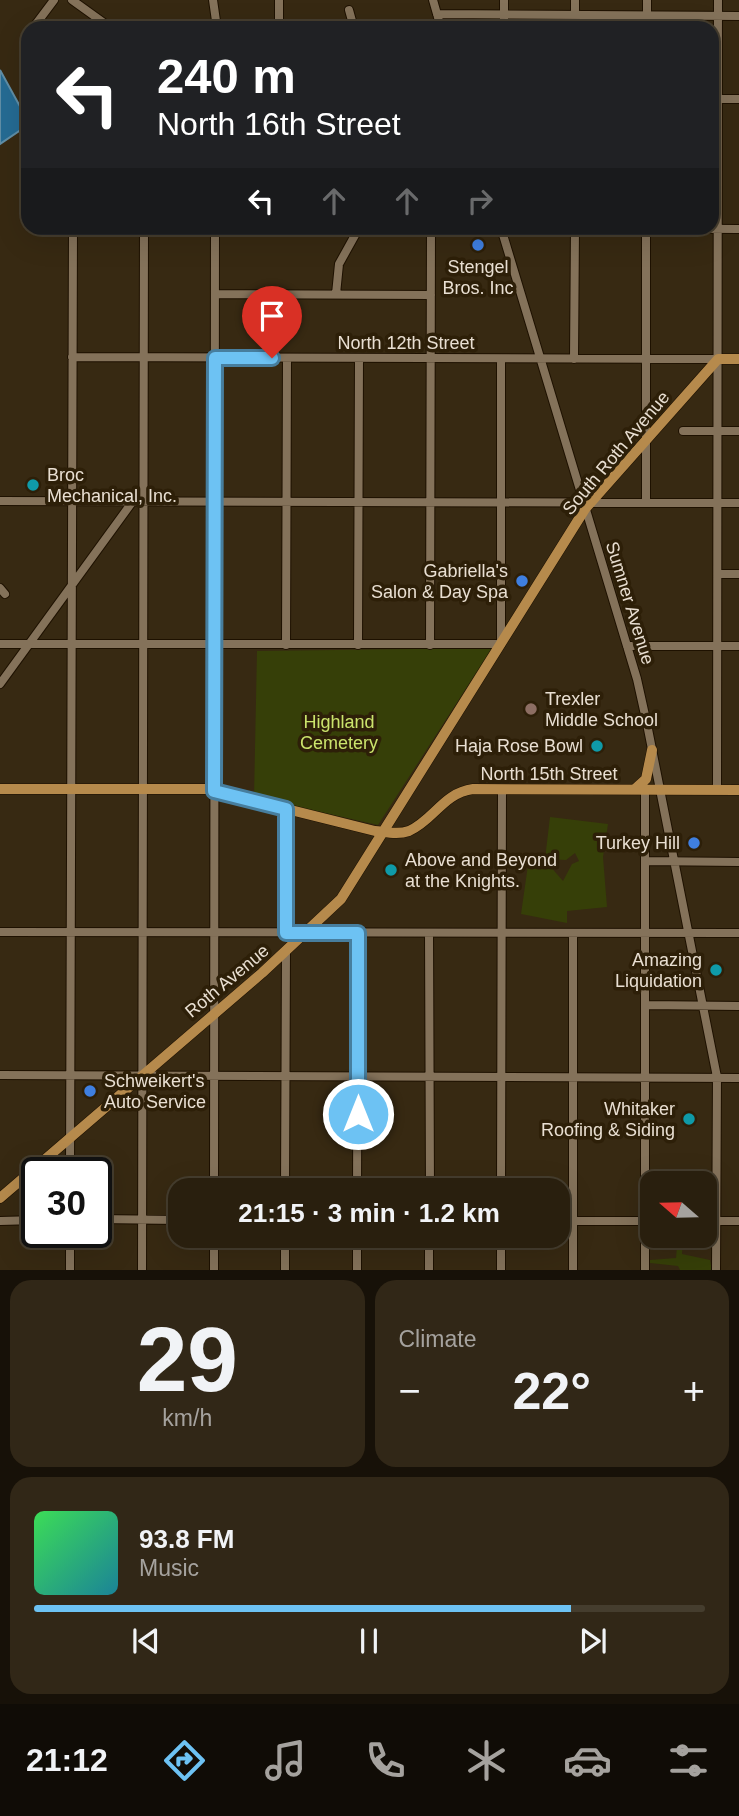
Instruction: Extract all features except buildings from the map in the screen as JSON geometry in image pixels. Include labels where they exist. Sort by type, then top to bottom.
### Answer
[{"type":"main road","name":"North 12th Street","points":[[718,359],[739,359]]},
{"type":"main road","name":"South Roth Avenue","points":[[500,644],[587,504],[646,442],[718,359]]},
{"type":"main road","name":"Roth Avenue","points":[[0,1198],[286,951],[352,886],[500,644]]},
{"type":"main road","points":[[633,790],[646,779],[652,750]]},
{"type":"main road","name":"North 15th Street","points":[[0,789],[214,791],[384,831],[409,830],[445,799],[458,792],[502,789],[739,790]]},
{"type":"street","points":[[38,21],[54,0]]},
{"type":"street","points":[[72,0],[101,21]]},
{"type":"street","points":[[213,0],[215,21]]},
{"type":"street","points":[[279,0],[279,21]]},
{"type":"street","points":[[433,0],[439,21]]},
{"type":"street","points":[[504,0],[504,21]]},
{"type":"street","points":[[575,0],[575,21]]},
{"type":"street","points":[[647,0],[647,21]]},
{"type":"street","points":[[718,0],[718,21]]},
{"type":"street","points":[[349,10],[352,21]]},
{"type":"street","points":[[437,14],[739,16]]},
{"type":"street","points":[[719,99],[739,99]]},
{"type":"street","points":[[719,229],[739,229]]},
{"type":"street","points":[[70,1157],[73,235]]},
{"type":"street","points":[[142,1270],[144,235]]},
{"type":"street","points":[[214,1178],[215,235]]},
{"type":"street","points":[[336,294],[339,264],[355,235]]},
{"type":"street","points":[[430,235],[430,645]]},
{"type":"street","name":"Sumner Avenue","points":[[501,235],[587,504],[627,646],[652,750],[717,1077],[716,1171]]},
{"type":"street","points":[[572,235],[574,359]]},
{"type":"street","points":[[646,235],[646,502]]},
{"type":"street","points":[[717,790],[718,235]]},
{"type":"street","points":[[215,294],[431,295]]},
{"type":"street","name":"North 12th Street","points":[[72,357],[718,359]]},
{"type":"street","points":[[286,645],[287,358]]},
{"type":"street","points":[[358,645],[359,358]]},
{"type":"street","points":[[0,643],[214,646],[500,644],[502,359]]},
{"type":"street","points":[[683,431],[739,431]]},
{"type":"street","points":[[0,501],[739,503]]},
{"type":"street","points":[[0,684],[132,501]]},
{"type":"street","points":[[718,574],[739,574]]},
{"type":"street","points":[[627,646],[739,646]]},
{"type":"street","points":[[501,1178],[502,789]]},
{"type":"street","points":[[645,790],[648,1171]]},
{"type":"street","points":[[286,809],[286,933]]},
{"type":"street","points":[[645,861],[739,862]]},
{"type":"street","points":[[0,932],[739,933]]},
{"type":"street","points":[[357,1178],[358,933]]},
{"type":"street","points":[[429,933],[430,1178]]},
{"type":"street","points":[[573,933],[573,1270]]},
{"type":"street","points":[[285,1178],[286,951]]},
{"type":"street","points":[[645,1005],[739,1006]]},
{"type":"street","points":[[0,1075],[739,1078]]},
{"type":"street","points":[[112,1219],[168,1220]]},
{"type":"street","points":[[0,1221],[21,1220]]},
{"type":"street","points":[[573,1221],[640,1221]]},
{"type":"street","points":[[718,1221],[739,1221]]},
{"type":"street","points":[[70,1248],[70,1270]]},
{"type":"street","points":[[214,1248],[214,1270]]},
{"type":"street","points":[[285,1248],[285,1270]]},
{"type":"street","points":[[357,1248],[357,1270]]},
{"type":"street","points":[[429,1248],[429,1270]]},
{"type":"street","points":[[501,1248],[501,1270]]},
{"type":"street","points":[[645,1270],[647,1248]]},
{"type":"street","name":"Sumner Avenue","points":[[716,1248],[716,1270]]},
{"type":"green space","name":"Highland Cemetery","points":[[492,648],[378,825],[254,797],[257,651]]},
{"type":"green space","points":[[550,817],[608,824],[603,857],[607,907],[567,911],[567,923],[521,914],[528,865],[549,865],[563,881],[572,864],[579,861],[575,853],[566,860],[545,859]]},
{"type":"green space","points":[[677,1248],[682,1248],[682,1254],[710,1260],[712,1270],[680,1270],[678,1266],[650,1263],[650,1260],[676,1258]]},
{"type":"water","points":[[0,70],[21,108],[21,130],[0,144]]},
{"type":"place","name":"Stengel Bros. Inc","points":[[478,245]]},
{"type":"place","name":"Broc Mechanical, Inc.","points":[[33,485]]},
{"type":"place","name":"Gabriella's Salon & Day Spa","points":[[522,581]]},
{"type":"place","name":"Trexler Middle School","points":[[531,709]]},
{"type":"place","name":"Haja Rose Bowl","points":[[597,746]]},
{"type":"place","name":"Turkey Hill","points":[[694,843]]},
{"type":"place","name":"Above and Beyond at the Knights.","points":[[391,870]]},
{"type":"place","name":"Amazing Liquidation","points":[[716,970]]},
{"type":"place","name":"Schweikert's Auto Service","points":[[90,1091]]},
{"type":"place","name":"Whitaker Roofing & Siding","points":[[689,1119]]},
{"type":"route","points":[[272,358],[215,358],[214,791],[286,809],[286,933],[358,933],[358,1114]]}]
